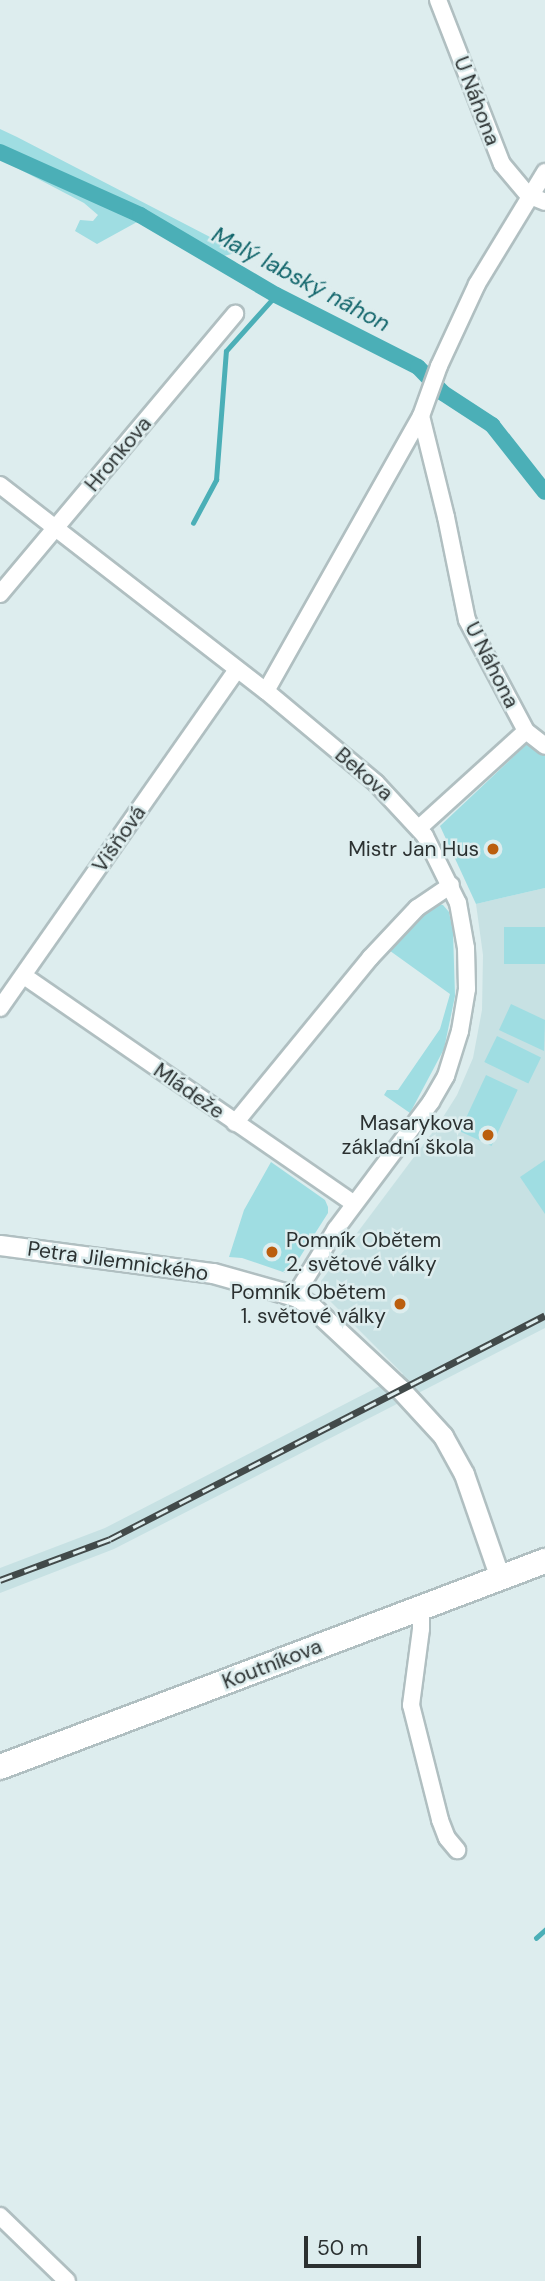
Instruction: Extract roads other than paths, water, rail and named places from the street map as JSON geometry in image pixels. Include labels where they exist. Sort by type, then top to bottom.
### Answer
[{"type":"main road","name":"Koutníkova","points":[[0,1767],[545,1561]]},
{"type":"street","name":"U Náhona","points":[[438,0],[502,164],[528,195]]},
{"type":"street","points":[[265,691],[421,416],[439,366],[477,284],[528,195],[545,172]]},
{"type":"street","points":[[528,195],[545,202]]},
{"type":"street","name":"Hronkova","points":[[0,594],[235,314]]},
{"type":"street","name":"U Náhona","points":[[419,828],[526,731],[467,620],[421,416]]},
{"type":"street","name":"Bekova","points":[[0,485],[265,691],[376,783],[419,828],[451,885],[461,919],[467,989],[452,1060],[431,1102],[354,1204],[295,1296]]},
{"type":"street","name":"Višňová","points":[[0,1008],[237,670]]},
{"type":"street","points":[[526,731],[545,746]]},
{"type":"street","points":[[235,1123],[370,958],[417,908],[451,885]]},
{"type":"street","name":"Mládeže","points":[[24,976],[354,1204]]},
{"type":"street","name":"Petra Jilemnického","points":[[0,1245],[214,1273],[295,1296],[327,1318],[443,1436],[464,1474],[500,1578]]},
{"type":"street","points":[[421,1608],[421,1629],[411,1705],[438,1813],[447,1838],[457,1850]]},
{"type":"street","points":[[0,2216],[67,2281]]},
{"type":"waterway","name":"Malý labský náhon","points":[[0,152],[140,215],[276,295],[418,367],[443,393],[492,425],[545,492]]},
{"type":"waterway","points":[[193,523],[216,480],[226,351],[276,295]]},
{"type":"waterway","points":[[536,1938],[545,1930]]},
{"type":"railway","points":[[0,1580],[110,1539],[545,1315]]},
{"type":"place","name":"Mistr Jan Hus","points":[[493,849]]},
{"type":"place","name":"Masarykova základní škola","points":[[488,1135]]},
{"type":"place","name":"Pomník Obětem 2. světové války","points":[[272,1252]]},
{"type":"place","name":"Pomník Obětem 1. světové války","points":[[400,1304]]}]
